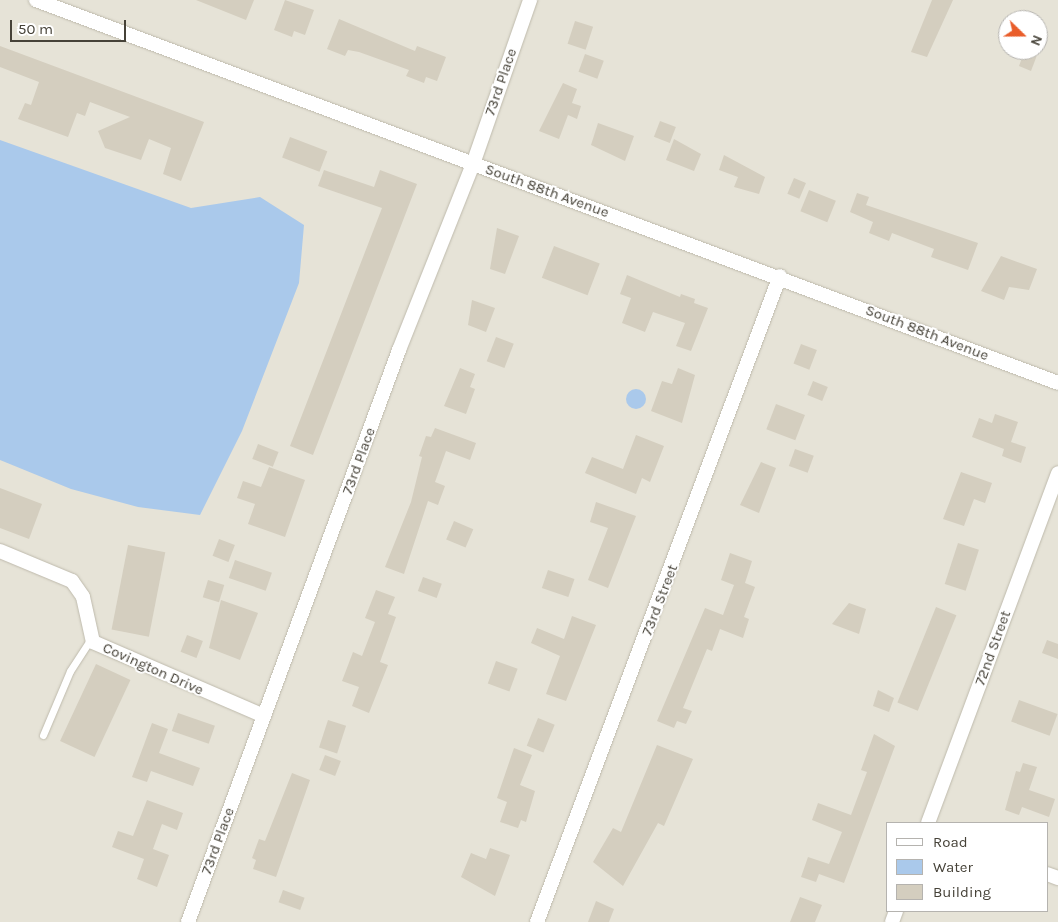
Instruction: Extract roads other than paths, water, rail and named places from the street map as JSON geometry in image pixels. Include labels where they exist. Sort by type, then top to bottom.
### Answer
[{"type":"street","name":"South 88th Avenue","points":[[36,0],[473,164],[780,276],[1058,383]]},
{"type":"street","name":"73rd Place","points":[[188,922],[473,164],[530,0]]},
{"type":"street","name":"73rd Street","points":[[537,922],[780,276]]},
{"type":"street","name":"72nd Street","points":[[928,822],[1058,473]]},
{"type":"street","name":"Covington Drive","points":[[0,551],[72,581],[82,597],[91,639],[264,716]]},
{"type":"lane","points":[[43,735],[70,671],[91,639]]},
{"type":"water","points":[[0,140],[191,208],[260,197],[304,225],[299,283],[242,431],[200,515],[138,507],[71,489],[0,460]]},
{"type":"water","points":[[632,389],[640,389],[646,395],[646,403],[640,409],[632,409],[626,403],[626,395]]}]
